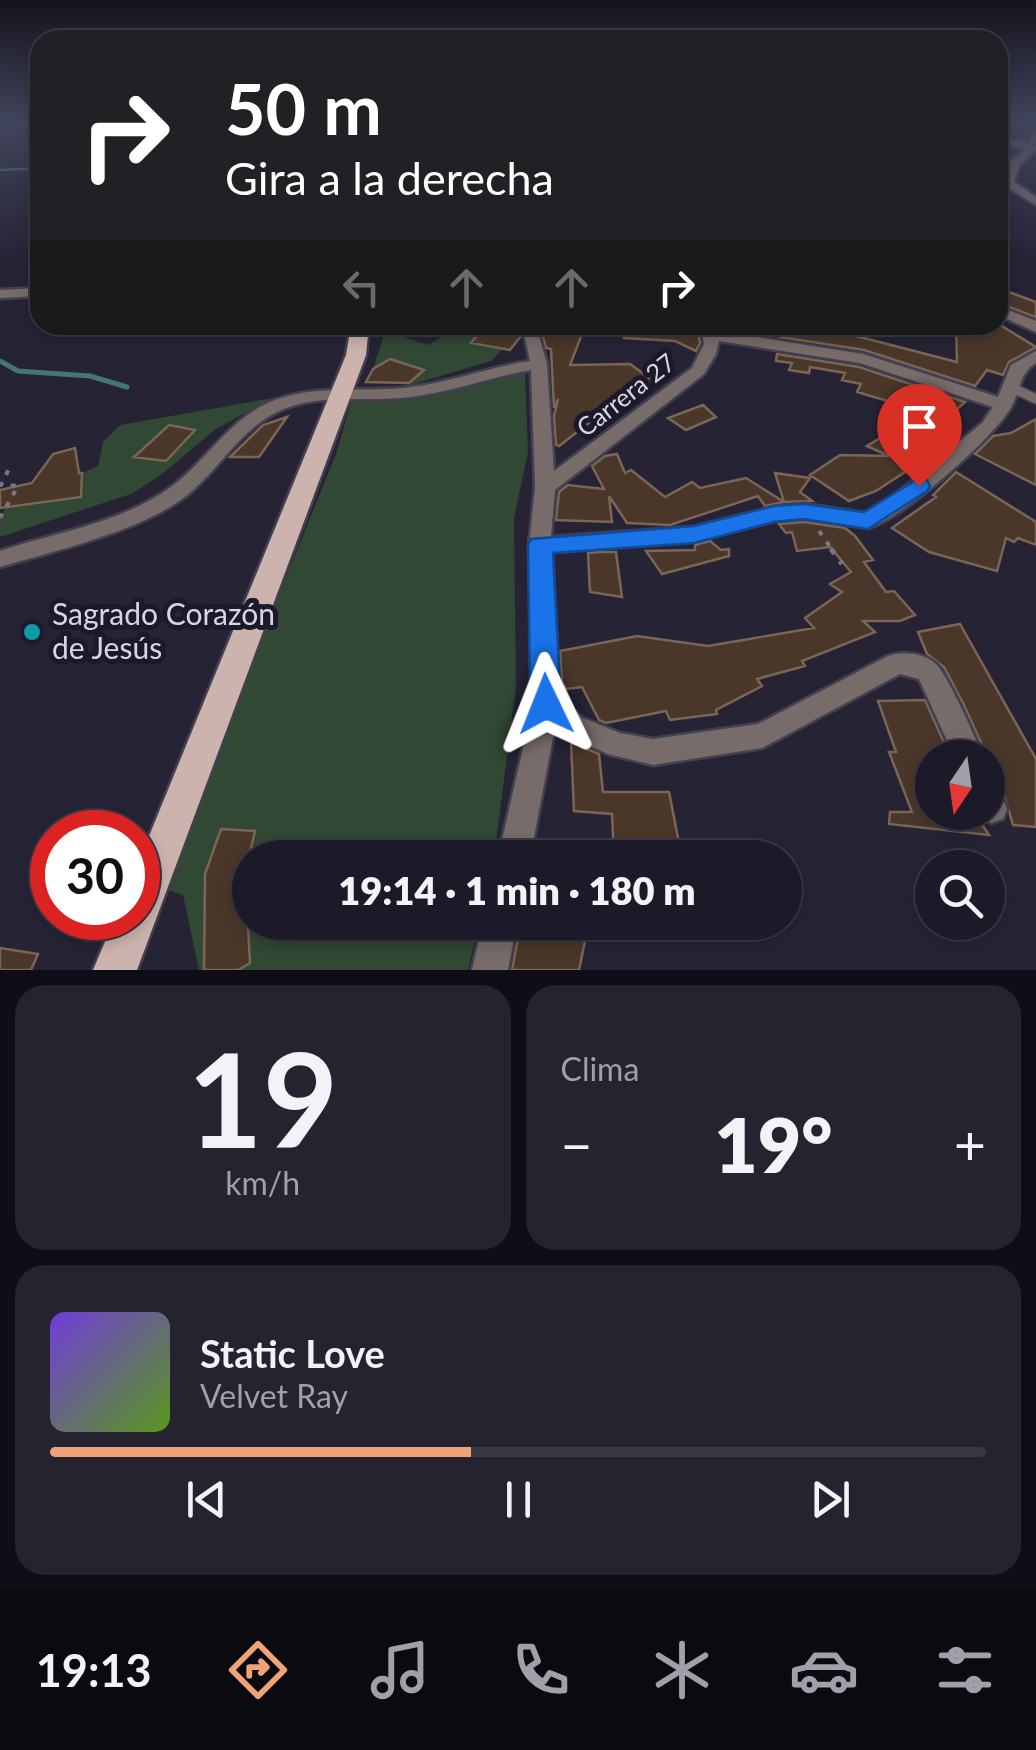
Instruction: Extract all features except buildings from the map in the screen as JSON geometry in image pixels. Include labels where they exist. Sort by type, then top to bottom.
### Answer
[{"type":"main road","points":[[160,853],[356,355],[359,335]]},
{"type":"main road","points":[[115,970],[126,940]]},
{"type":"street","points":[[1008,183],[1036,202]]},
{"type":"street","points":[[0,294],[30,292]]},
{"type":"street","points":[[1008,315],[1036,328]]},
{"type":"street","points":[[518,840],[546,704],[540,545],[545,488],[539,364],[532,335]]},
{"type":"street","name":"Carrera 27","points":[[545,488],[698,370],[712,348],[711,335]]},
{"type":"street","points":[[737,335],[864,359],[1008,396]]},
{"type":"street","points":[[540,545],[694,534],[774,514],[804,512],[868,521],[900,501],[988,428],[1008,396],[1017,368],[1036,356]]},
{"type":"street","points":[[0,559],[148,509],[178,491],[226,442],[280,403],[340,391],[414,391],[539,364]]},
{"type":"street","points":[[546,704],[573,726],[618,745],[654,752],[762,736],[906,662],[929,672],[961,740]]},
{"type":"street","points":[[490,970],[496,940]]},
{"type":"lane","points":[[1008,396],[1036,399]]},
{"type":"path","points":[[0,518],[18,486],[2,485],[10,467]]},
{"type":"path","points":[[804,512],[842,564]]},
{"type":"green space","points":[[384,335],[398,335],[428,345],[445,335],[516,335],[491,361],[407,386],[423,370],[390,359],[373,369]]},
{"type":"green space","points":[[509,371],[525,373],[528,452],[514,518],[516,687],[496,840],[232,840],[232,940],[475,940],[468,970],[199,970],[183,895],[168,890],[252,661],[336,454],[354,393],[378,395]]},
{"type":"green space","points":[[273,398],[216,429],[161,475],[131,494],[0,537],[0,518],[18,486],[30,484],[23,506],[81,497],[82,473],[98,466],[103,442],[120,425]]},
{"type":"waterway","points":[[0,170],[30,168]]},
{"type":"waterway","points":[[0,361],[18,371],[90,376],[127,387]]},
{"type":"place","name":"Sagrado Corazón de Jesús","points":[[32,632]]},
{"type":"route","points":[[546,704],[540,545],[694,534],[774,514],[822,512],[851,521],[868,521],[919,486]]}]
